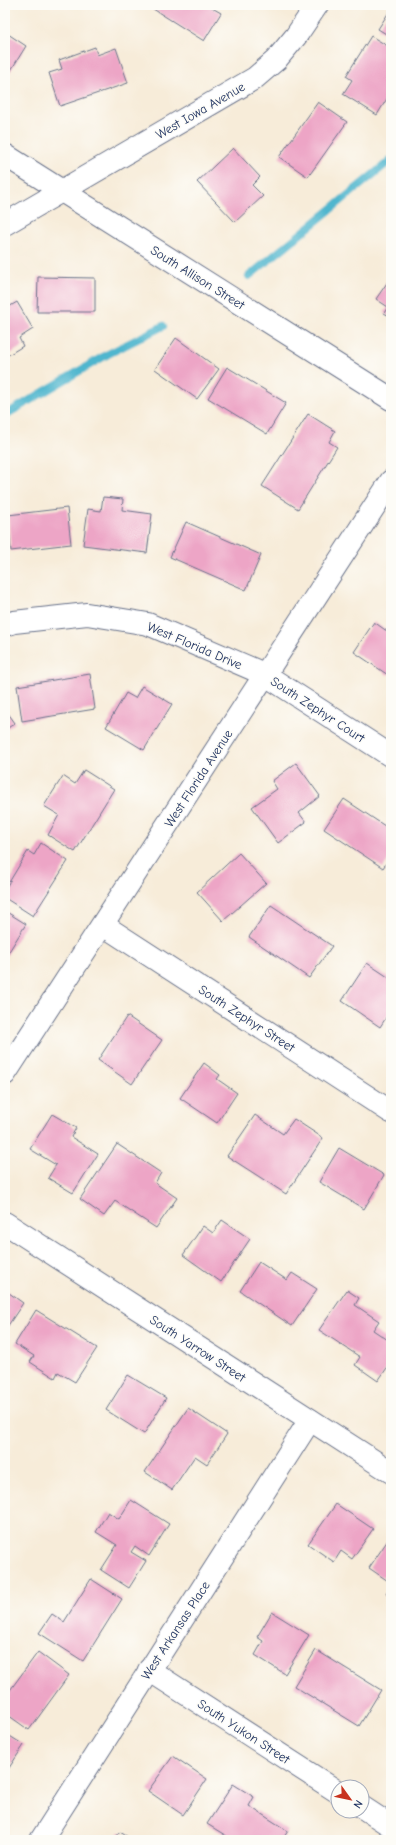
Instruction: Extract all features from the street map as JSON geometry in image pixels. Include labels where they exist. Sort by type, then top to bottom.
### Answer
[{"type":"street","name":"West Iowa Avenue","points":[[5,224],[255,78],[276,60],[296,36],[317,5]]},
{"type":"street","name":"South Allison Street","points":[[5,155],[391,399]]},
{"type":"street","name":"West Florida Avenue","points":[[5,1074],[391,481]]},
{"type":"street","name":"West Florida Drive","points":[[5,625],[14,622],[87,614],[148,624],[264,674]]},
{"type":"street","name":"South Zephyr Court","points":[[264,674],[391,756]]},
{"type":"street","name":"South Zephyr Street","points":[[103,925],[391,1112]]},
{"type":"street","name":"South Yarrow Street","points":[[5,1223],[391,1472]]},
{"type":"street","name":"West Arkansas Place","points":[[41,1840],[310,1420]]},
{"type":"street","name":"South Yukon Street","points":[[149,1670],[330,1787]]},
{"type":"street","points":[[370,1812],[391,1826]]},
{"type":"building","points":[[151,5],[207,5],[221,13],[204,41],[150,7]]},
{"type":"building","points":[[391,9],[391,37],[378,29]]},
{"type":"building","points":[[5,32],[26,46],[8,75],[5,73]]},
{"type":"building","points":[[371,36],[391,48],[391,92],[377,115],[343,94],[352,80],[346,76]]},
{"type":"building","points":[[95,47],[97,55],[116,48],[128,83],[60,106],[49,73],[62,69],[59,60]]},
{"type":"building","points":[[318,102],[347,122],[308,177],[279,157]]},
{"type":"building","points":[[233,148],[260,177],[252,185],[263,196],[235,222],[197,182]]},
{"type":"building","points":[[38,277],[95,278],[95,312],[37,312]]},
{"type":"building","points":[[391,277],[391,317],[384,313],[388,307],[376,299]]},
{"type":"building","points":[[17,302],[33,329],[19,338],[23,346],[5,357],[5,306],[7,308]]},
{"type":"building","points":[[176,338],[219,369],[197,399],[155,369]]},
{"type":"building","points":[[227,367],[286,403],[267,434],[208,398]]},
{"type":"building","points":[[308,414],[335,431],[329,442],[337,447],[298,509],[262,486]]},
{"type":"building","points":[[103,497],[123,499],[122,510],[152,514],[147,553],[83,545],[88,509],[101,511]]},
{"type":"building","points":[[67,508],[71,544],[11,551],[8,515]]},
{"type":"building","points":[[186,522],[261,555],[246,590],[170,557]]},
{"type":"building","points":[[374,622],[391,634],[391,671],[388,675],[354,652]]},
{"type":"building","points":[[90,674],[95,709],[22,721],[17,686]]},
{"type":"building","points":[[142,686],[172,704],[144,750],[106,727],[126,693],[135,698]]},
{"type":"building","points":[[5,709],[15,723],[5,730]]},
{"type":"building","points":[[296,763],[320,796],[299,813],[306,822],[278,843],[252,807],[277,789],[272,781]]},
{"type":"building","points":[[84,770],[114,789],[75,852],[48,835],[59,815],[44,806],[63,776],[75,784]]},
{"type":"building","points":[[344,799],[391,830],[391,856],[383,868],[324,829]]},
{"type":"building","points":[[41,843],[68,861],[33,916],[5,898],[5,889],[28,851],[34,855]]},
{"type":"building","points":[[239,853],[266,883],[223,921],[197,892]]},
{"type":"building","points":[[271,905],[332,946],[309,978],[249,937]]},
{"type":"building","points":[[5,911],[26,924],[5,958]]},
{"type":"building","points":[[367,963],[391,979],[391,1010],[380,1027],[342,1001]]},
{"type":"building","points":[[127,1016],[162,1040],[132,1084],[98,1060]]},
{"type":"building","points":[[204,1063],[220,1075],[217,1079],[237,1093],[217,1123],[180,1098]]},
{"type":"building","points":[[52,1114],[76,1128],[71,1137],[98,1154],[73,1193],[48,1178],[56,1165],[30,1149]]},
{"type":"building","points":[[255,1115],[283,1134],[294,1119],[323,1138],[286,1194],[227,1156]]},
{"type":"building","points":[[117,1144],[161,1173],[155,1183],[177,1198],[156,1228],[115,1201],[104,1216],[80,1199]]},
{"type":"building","points":[[339,1148],[384,1175],[364,1209],[319,1182]]},
{"type":"building","points":[[222,1220],[250,1239],[221,1282],[183,1255],[203,1226],[213,1233]]},
{"type":"building","points":[[259,1262],[287,1280],[292,1273],[317,1289],[292,1326],[240,1291]]},
{"type":"building","points":[[5,1290],[23,1303],[5,1330]]},
{"type":"building","points":[[347,1290],[359,1298],[355,1305],[379,1321],[373,1330],[391,1342],[391,1362],[378,1381],[355,1365],[360,1357],[319,1330]]},
{"type":"building","points":[[36,1310],[97,1348],[75,1382],[58,1372],[55,1378],[30,1362],[34,1356],[15,1344]]},
{"type":"building","points":[[128,1375],[166,1398],[144,1434],[106,1410]]},
{"type":"building","points":[[188,1408],[227,1434],[207,1464],[195,1456],[172,1490],[145,1472]]},
{"type":"building","points":[[131,1500],[169,1524],[149,1556],[135,1546],[131,1552],[146,1561],[129,1588],[101,1570],[117,1545],[96,1532],[108,1512],[119,1519]]},
{"type":"building","points":[[336,1504],[373,1529],[352,1559],[341,1551],[334,1562],[308,1544]]},
{"type":"building","points":[[388,1540],[391,1542],[391,1583],[369,1568]]},
{"type":"building","points":[[91,1579],[122,1599],[83,1661],[39,1633],[52,1614],[64,1622]]},
{"type":"building","points":[[391,1585],[391,1597],[386,1593]]},
{"type":"building","points":[[272,1612],[309,1635],[285,1674],[255,1655],[263,1641],[257,1637]]},
{"type":"building","points":[[316,1650],[381,1690],[359,1726],[294,1686]]},
{"type":"building","points":[[38,1652],[69,1675],[29,1730],[5,1713],[5,1697]]},
{"type":"building","points":[[5,1733],[24,1745],[5,1774]]},
{"type":"building","points":[[173,1756],[207,1779],[183,1815],[148,1791]]},
{"type":"building","points":[[233,1784],[254,1797],[249,1806],[288,1831],[282,1840],[233,1840],[207,1824]]},
{"type":"building","points":[[120,1832],[133,1840],[114,1840]]},
{"type":"waterway","points":[[249,276],[391,160]]},
{"type":"waterway","points":[[5,415],[108,354],[163,326]]}]
